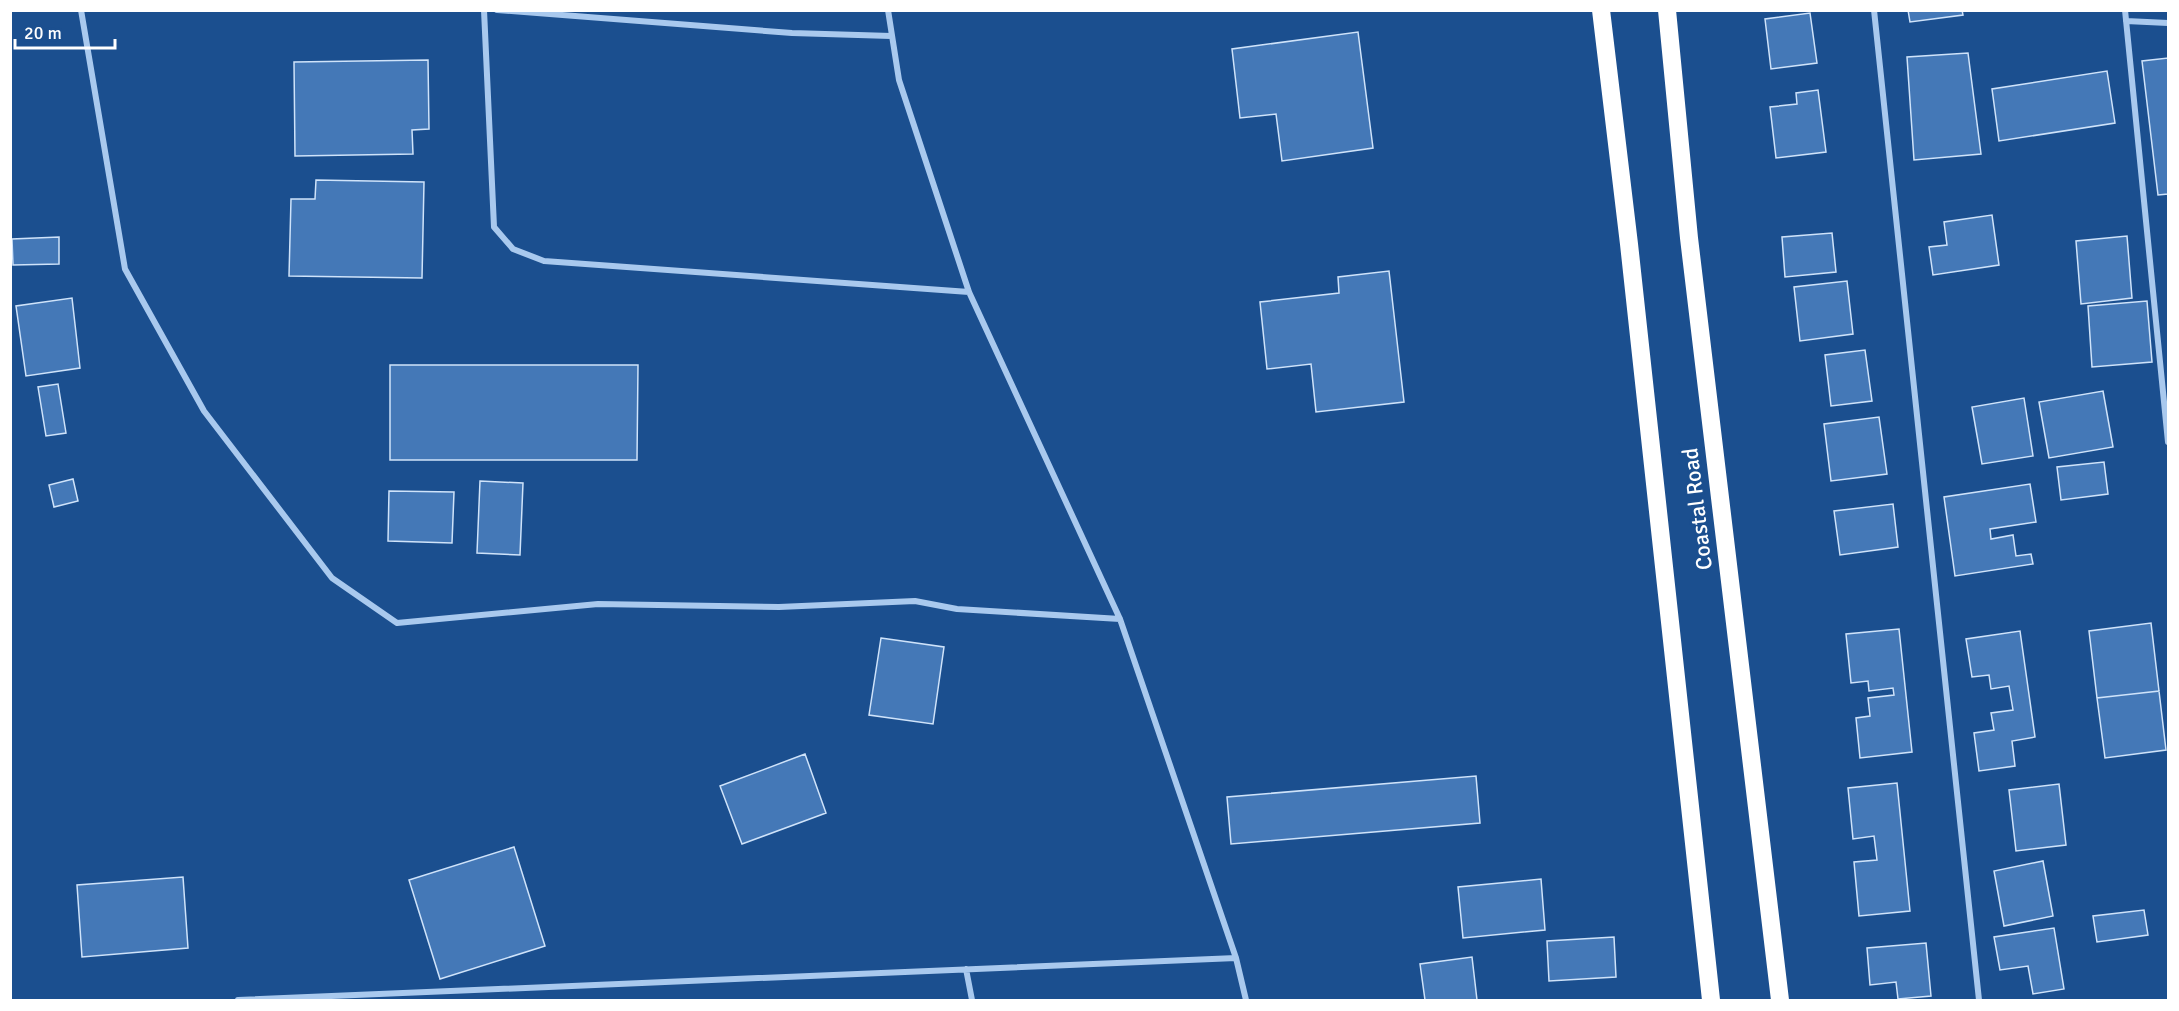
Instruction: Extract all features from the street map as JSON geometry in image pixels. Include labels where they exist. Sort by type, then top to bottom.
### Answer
[{"type":"highway","name":"Coastal Road","points":[[1601,10],[1711,1000]]},
{"type":"highway","name":"Coastal Road","points":[[1667,10],[1689,238],[1780,1000]]},
{"type":"street","points":[[81,10],[125,269],[204,411],[332,579],[397,623],[598,604],[780,607],[915,602],[957,609],[1120,619]]},
{"type":"street","points":[[484,10],[494,227],[513,249],[544,261],[969,292]]},
{"type":"street","points":[[497,10],[792,33],[891,36]]},
{"type":"street","points":[[888,10],[899,80],[969,292],[1120,619],[1236,958],[1246,1000]]},
{"type":"street","points":[[1874,10],[1979,1000]]},
{"type":"street","points":[[2125,10],[2169,442]]},
{"type":"street","points":[[2126,21],[2169,22]]},
{"type":"street","points":[[238,1000],[1236,958]]},
{"type":"street","points":[[966,969],[972,1000]]},
{"type":"building","points":[[1908,10],[1962,10],[1963,15],[1910,22]]},
{"type":"building","points":[[1810,13],[1817,63],[1771,69],[1765,19]]},
{"type":"building","points":[[1358,32],[1373,148],[1282,161],[1276,114],[1240,118],[1232,49]]},
{"type":"building","points":[[1968,53],[1981,154],[1914,160],[1907,57]]},
{"type":"building","points":[[2168,58],[2168,194],[2158,195],[2142,61]]},
{"type":"building","points":[[428,60],[429,129],[412,130],[413,154],[295,156],[294,62]]},
{"type":"building","points":[[2107,71],[2115,123],[1999,141],[1992,89]]},
{"type":"building","points":[[1818,90],[1826,152],[1776,158],[1770,107],[1797,104],[1796,93]]},
{"type":"building","points":[[316,180],[424,182],[422,278],[289,276],[291,199],[315,199]]},
{"type":"building","points":[[1992,215],[1999,265],[1933,275],[1929,247],[1947,245],[1944,222]]},
{"type":"building","points":[[1832,233],[1836,272],[1785,277],[1782,237]]},
{"type":"building","points":[[2127,236],[2132,298],[2081,304],[2076,241]]},
{"type":"building","points":[[59,237],[59,264],[13,265],[12,239]]},
{"type":"building","points":[[1389,271],[1404,402],[1316,412],[1311,364],[1267,369],[1260,302],[1339,293],[1338,277]]},
{"type":"building","points":[[1847,281],[1853,334],[1800,341],[1794,287]]},
{"type":"building","points":[[72,298],[80,368],[26,376],[16,306]]},
{"type":"building","points":[[2147,301],[2152,362],[2092,367],[2088,306]]},
{"type":"building","points":[[1865,350],[1872,401],[1831,406],[1825,355]]},
{"type":"building","points":[[390,365],[638,365],[637,460],[390,460]]},
{"type":"building","points":[[58,384],[66,433],[46,436],[38,387]]},
{"type":"building","points":[[2103,391],[2113,447],[2049,458],[2039,402]]},
{"type":"building","points":[[2024,398],[2033,456],[1982,464],[1972,407]]},
{"type":"building","points":[[1879,417],[1887,474],[1831,481],[1824,424]]},
{"type":"building","points":[[2104,462],[2108,494],[2061,500],[2057,467]]},
{"type":"building","points":[[73,479],[78,501],[54,507],[49,485]]},
{"type":"building","points":[[480,481],[523,483],[520,555],[477,553]]},
{"type":"building","points":[[2030,484],[2036,522],[1990,529],[1991,539],[2013,535],[2016,556],[2031,554],[2033,564],[1955,576],[1944,497]]},
{"type":"building","points":[[389,491],[454,492],[452,543],[388,541]]},
{"type":"building","points":[[1893,504],[1898,547],[1840,555],[1834,511]]},
{"type":"building","points":[[2151,623],[2159,691],[2097,698],[2089,631]]},
{"type":"building","points":[[1899,629],[1912,752],[1860,758],[1856,718],[1870,716],[1868,698],[1894,695],[1893,688],[1869,691],[1868,681],[1851,683],[1846,634]]},
{"type":"building","points":[[2020,631],[2035,737],[2012,741],[2015,766],[1979,771],[1974,733],[1994,730],[1991,713],[2013,710],[2009,686],[1991,689],[1989,675],[1972,677],[1966,639]]},
{"type":"building","points":[[881,638],[944,647],[933,724],[869,715]]},
{"type":"building","points":[[2159,691],[2166,750],[2105,758],[2097,698]]},
{"type":"building","points":[[805,754],[826,813],[742,844],[720,786]]},
{"type":"building","points":[[1476,776],[1480,823],[1231,844],[1227,797]]},
{"type":"building","points":[[1897,783],[1910,911],[1859,916],[1854,862],[1877,860],[1874,836],[1853,839],[1848,788]]},
{"type":"building","points":[[2059,784],[2066,845],[2016,851],[2009,790]]},
{"type":"building","points":[[514,847],[545,946],[440,979],[409,880]]},
{"type":"building","points":[[2043,861],[2053,916],[2004,926],[1994,871]]},
{"type":"building","points":[[183,877],[188,948],[82,957],[77,885]]},
{"type":"building","points":[[1541,879],[1545,930],[1463,938],[1458,887]]},
{"type":"building","points":[[2144,910],[2148,935],[2097,942],[2093,916]]},
{"type":"building","points":[[2054,928],[2064,989],[2033,994],[2028,966],[2000,970],[1994,937]]},
{"type":"building","points":[[1614,937],[1616,977],[1549,981],[1547,941]]},
{"type":"building","points":[[1926,943],[1931,996],[1898,999],[1896,982],[1870,985],[1867,948]]},
{"type":"building","points":[[1472,957],[1477,1000],[1425,1000],[1420,964]]}]
